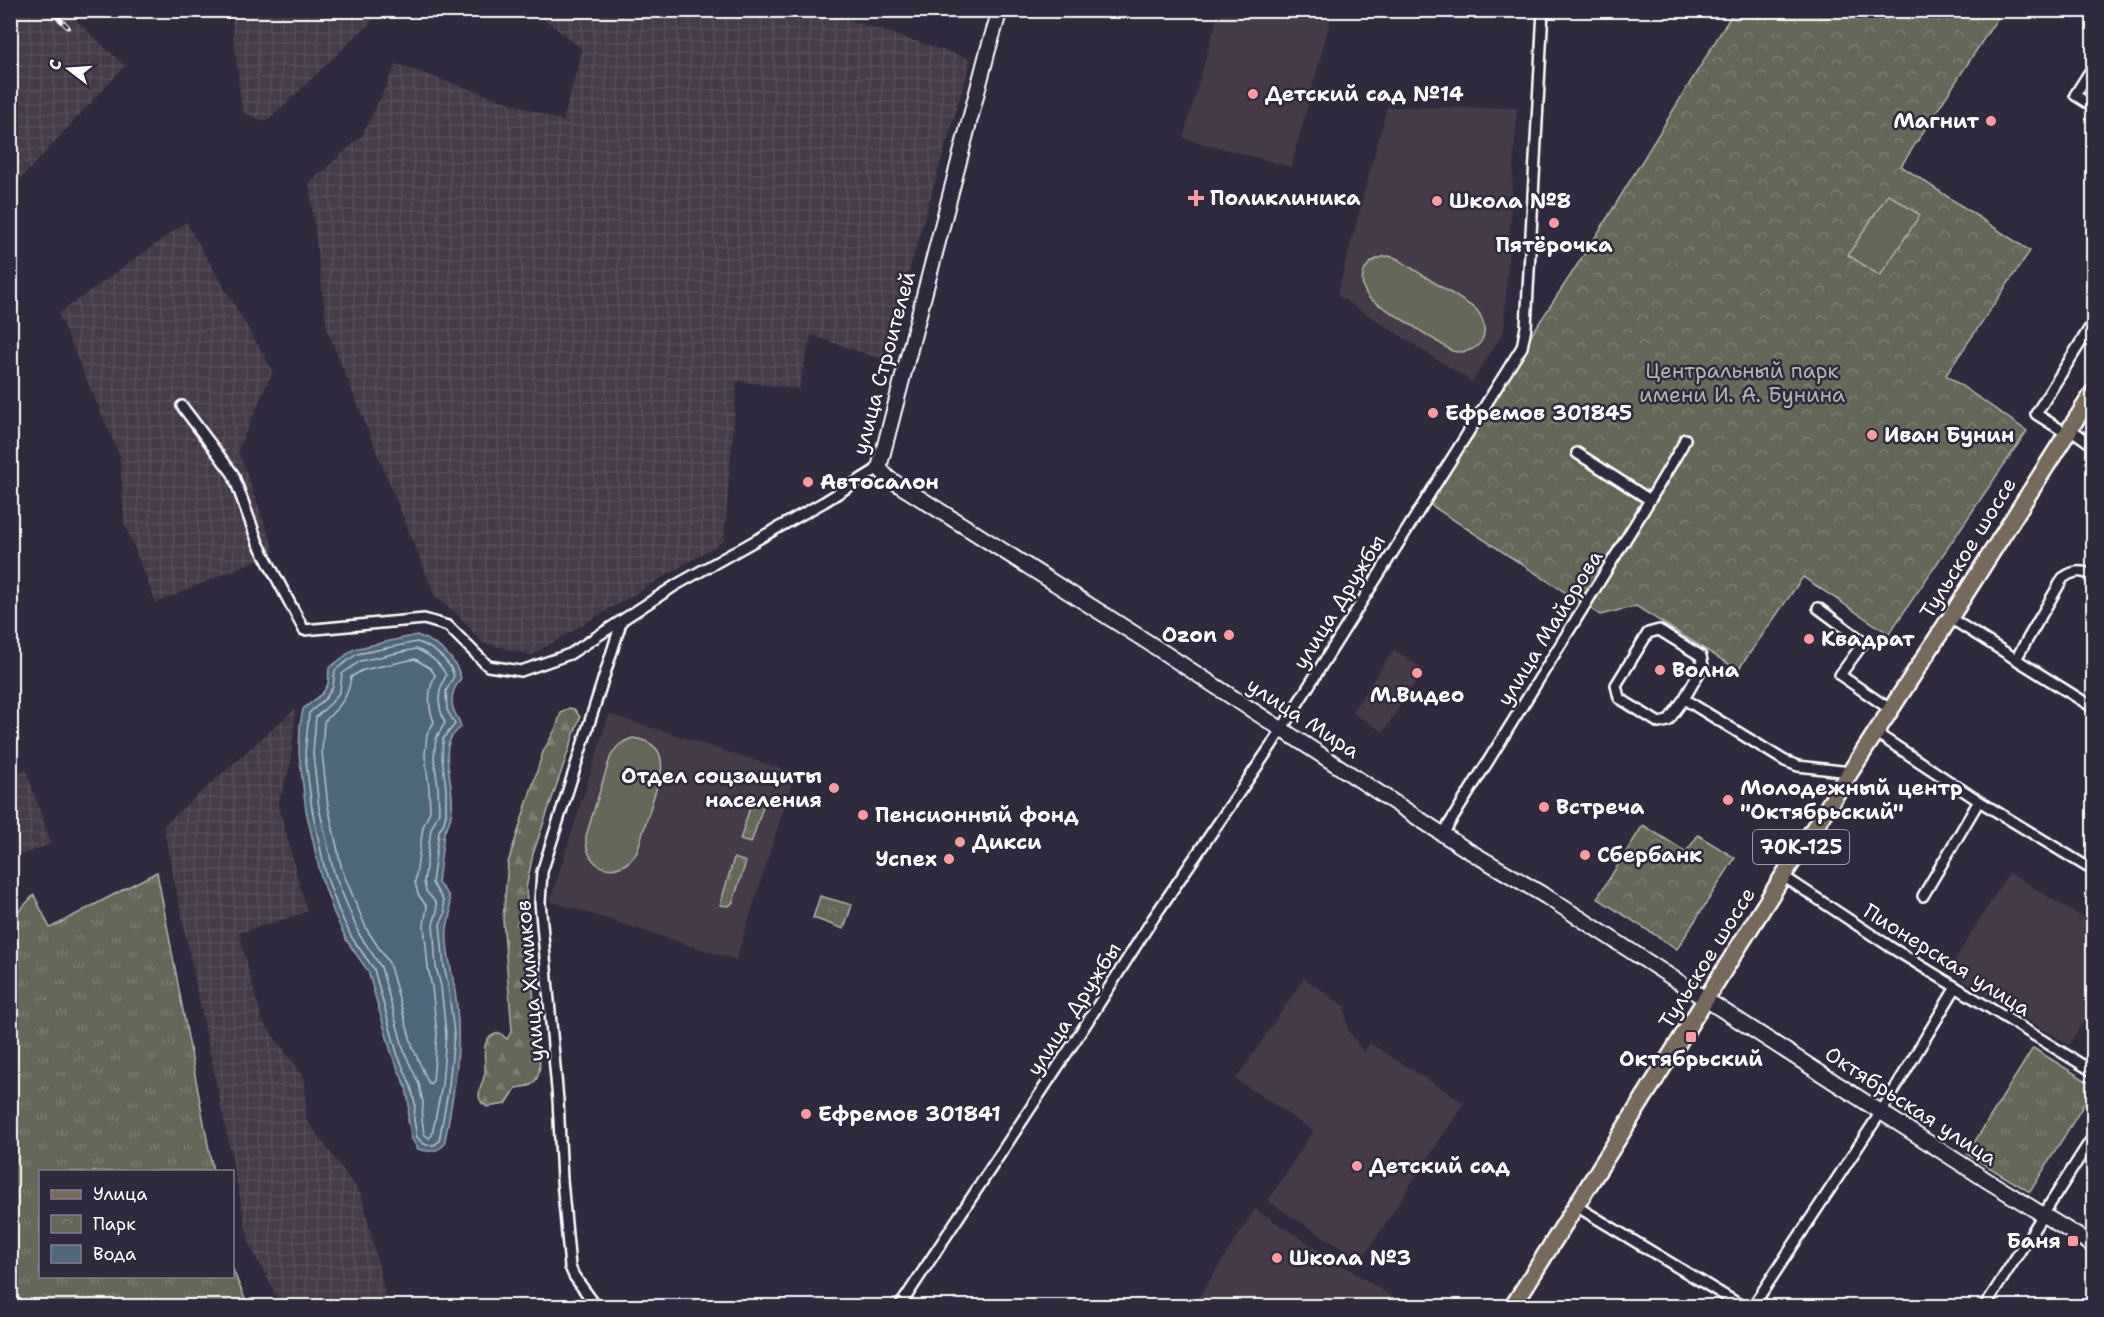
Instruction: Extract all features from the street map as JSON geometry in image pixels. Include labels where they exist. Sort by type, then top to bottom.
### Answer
[{"type":"main road","name":"Тульское шоссе","points":[[1513,1306],[1783,876],[2094,391]]},
{"type":"street","name":"улица Строителей","points":[[182,406],[233,474],[258,543],[304,630],[424,619],[448,626],[488,666],[521,671],[570,654],[676,585],[824,502],[879,468],[1000,10]]},
{"type":"street","name":"улица Дружбы","points":[[900,1306],[1154,917],[1271,747],[1522,347],[1526,327],[1543,10]]},
{"type":"street","points":[[2094,64],[2075,95],[2094,107]]},
{"type":"street","points":[[2094,321],[2036,414],[2094,446]]},
{"type":"street","name":"улица Майорова","points":[[1443,834],[1650,500],[1685,439]]},
{"type":"street","points":[[1577,453],[1650,500]]},
{"type":"street","name":"улица Мира","points":[[879,468],[888,478],[1706,1000]]},
{"type":"street","points":[[2016,659],[2063,578],[2078,571],[2094,576]]},
{"type":"street","points":[[1818,609],[1864,642],[1840,675],[1891,710]]},
{"type":"street","points":[[1950,618],[2094,708]]},
{"type":"street","name":"улица Химиков","points":[[596,1306],[570,1267],[540,902],[542,872],[622,620]]},
{"type":"street","points":[[1659,630],[1701,656],[1703,666],[1684,699],[1668,721],[1659,723],[1619,698],[1616,685],[1648,633],[1659,630]]},
{"type":"street","points":[[1684,699],[1785,761],[1798,766],[1850,772]]},
{"type":"street","points":[[1876,733],[1979,801],[2094,870]]},
{"type":"street","points":[[1923,896],[1979,801]]},
{"type":"street","name":"Пионерская улица","points":[[1783,876],[1892,948],[2094,1072]]},
{"type":"street","points":[[1753,1306],[1881,1112],[1956,987]]},
{"type":"street","name":"Октябрьская улица","points":[[1706,1000],[2094,1246]]},
{"type":"street","points":[[1985,1306],[2094,1135]]},
{"type":"street","points":[[1576,1206],[1742,1306]]},
{"type":"shaded area","points":[[231,10],[383,11],[266,122],[242,112]]},
{"type":"shaded area","points":[[10,11],[66,11],[125,66],[11,189]]},
{"type":"shaded area","points":[[534,11],[822,11],[971,59],[883,360],[811,335],[799,389],[737,381],[724,541],[532,655],[483,643],[458,615],[435,596],[327,329],[309,183],[362,136],[396,64],[563,121],[582,49]]},
{"type":"shaded area","name":"Детский сад №14","points":[[1219,11],[1333,11],[1291,167],[1183,138]]},
{"type":"shaded area","name":"Школа №8","points":[[1387,107],[1517,108],[1504,331],[1472,382],[1337,295]]},
{"type":"shaded area","points":[[186,222],[273,371],[238,450],[275,552],[156,603],[124,522],[120,456],[58,314]]},
{"type":"shaded area","points":[[1394,649],[1424,670],[1383,732],[1352,712]]},
{"type":"shaded area","points":[[295,709],[291,763],[278,804],[307,912],[239,933],[262,1021],[305,1078],[306,1119],[362,1196],[388,1306],[282,1306],[250,1246],[163,826]]},
{"type":"shaded area","points":[[609,714],[795,773],[736,960],[550,901]]},
{"type":"shaded area","points":[[26,769],[51,844],[20,855],[11,826],[11,775]]},
{"type":"shaded area","points":[[2009,872],[2093,924],[2093,1006],[2069,1045],[1948,971]]},
{"type":"shaded area","name":"Детский сад","points":[[1304,978],[1344,1006],[1348,1030],[1364,1052],[1370,1043],[1464,1103],[1361,1261],[1268,1201],[1313,1131],[1236,1079]]},
{"type":"shaded area","name":"Школа №3","points":[[1255,1209],[1407,1306],[1193,1306]]},
{"type":"green space","name":"Центральный парк имени И. А. Бунина","points":[[1734,11],[2002,11],[1901,166],[2030,251],[1946,375],[2027,431],[1889,634],[1803,577],[1738,670],[1636,606],[1600,615],[1429,504],[1464,438],[1598,233]]},
{"type":"green space","points":[[1888,194],[1920,215],[1880,276],[1848,255]]},
{"type":"green space","points":[[1388,256],[1396,258],[1476,309],[1484,326],[1482,340],[1477,346],[1462,352],[1452,351],[1370,299],[1363,285],[1364,272],[1373,261]]},
{"type":"green space","points":[[569,708],[574,709],[580,717],[533,854],[526,888],[539,1072],[531,1085],[516,1088],[506,1104],[487,1107],[480,1101],[479,1096],[485,1072],[486,1043],[493,1035],[500,1033],[507,1039],[512,1030],[503,919],[508,863],[543,752],[561,713]]},
{"type":"green space","points":[[633,738],[647,742],[656,749],[661,759],[661,773],[637,852],[621,867],[604,868],[591,857],[587,848],[586,836],[610,758],[619,745]]},
{"type":"green space","points":[[754,794],[764,804],[751,843],[740,840]]},
{"type":"green space","points":[[1643,825],[1686,852],[1698,835],[1735,858],[1677,949],[1597,898]]},
{"type":"green space","points":[[734,858],[746,862],[733,902],[729,906],[720,905]]},
{"type":"green space","points":[[157,872],[213,1170],[39,1170],[39,1278],[234,1278],[234,1272],[248,1306],[11,1306],[11,919],[34,895],[50,928]]},
{"type":"green space","points":[[820,896],[852,905],[844,929],[813,918]]},
{"type":"green space","points":[[2033,1048],[2093,1085],[2094,1088],[2030,1192],[1967,1154]]},
{"type":"water","points":[[417,635],[444,651],[454,663],[461,678],[452,696],[453,708],[461,727],[452,737],[448,747],[452,808],[450,821],[444,832],[438,883],[449,896],[451,916],[448,922],[447,939],[457,1005],[457,1065],[444,1145],[432,1151],[418,1149],[412,1139],[406,1087],[392,1055],[368,971],[347,941],[321,877],[306,810],[299,753],[303,709],[322,694],[328,684],[329,668],[354,649]]},
{"type":"railway","points":[[50,10],[68,27]]},
{"type":"place","name":"Детский сад №14","points":[[1253,94]]},
{"type":"place","name":"Магнит","points":[[1991,121]]},
{"type":"place","name":"Поликлиника","points":[[1196,198]]},
{"type":"place","name":"Школа №8","points":[[1437,201]]},
{"type":"place","name":"Пятёрочка","points":[[1554,223]]},
{"type":"place","name":"Ефремов 301845","points":[[1433,413]]},
{"type":"place","name":"Иван Бунин","points":[[1872,435]]},
{"type":"place","name":"Автосалон","points":[[808,482]]},
{"type":"place","name":"Ozon","points":[[1229,635]]},
{"type":"place","name":"Квадрат","points":[[1809,639]]},
{"type":"place","name":"Волна","points":[[1660,670]]},
{"type":"place","name":"М.Видео","points":[[1417,673]]},
{"type":"place","name":"Отдел соцзащиты населения","points":[[834,788]]},
{"type":"place","name":"Молодежный центр \"Октябрьский\"","points":[[1728,800]]},
{"type":"place","name":"Встреча","points":[[1544,807]]},
{"type":"place","name":"Пенсионный фонд","points":[[863,815]]},
{"type":"place","name":"Дикси","points":[[960,842]]},
{"type":"place","name":"Сбербанк","points":[[1585,855]]},
{"type":"place","name":"Успех","points":[[949,859]]},
{"type":"place","name":"Октябрьский","points":[[1691,1037]]},
{"type":"place","name":"Ефремов 301841","points":[[806,1114]]},
{"type":"place","name":"Детский сад","points":[[1357,1166]]},
{"type":"place","name":"Баня","points":[[2073,1241]]},
{"type":"place","name":"Школа №3","points":[[1277,1258]]}]
